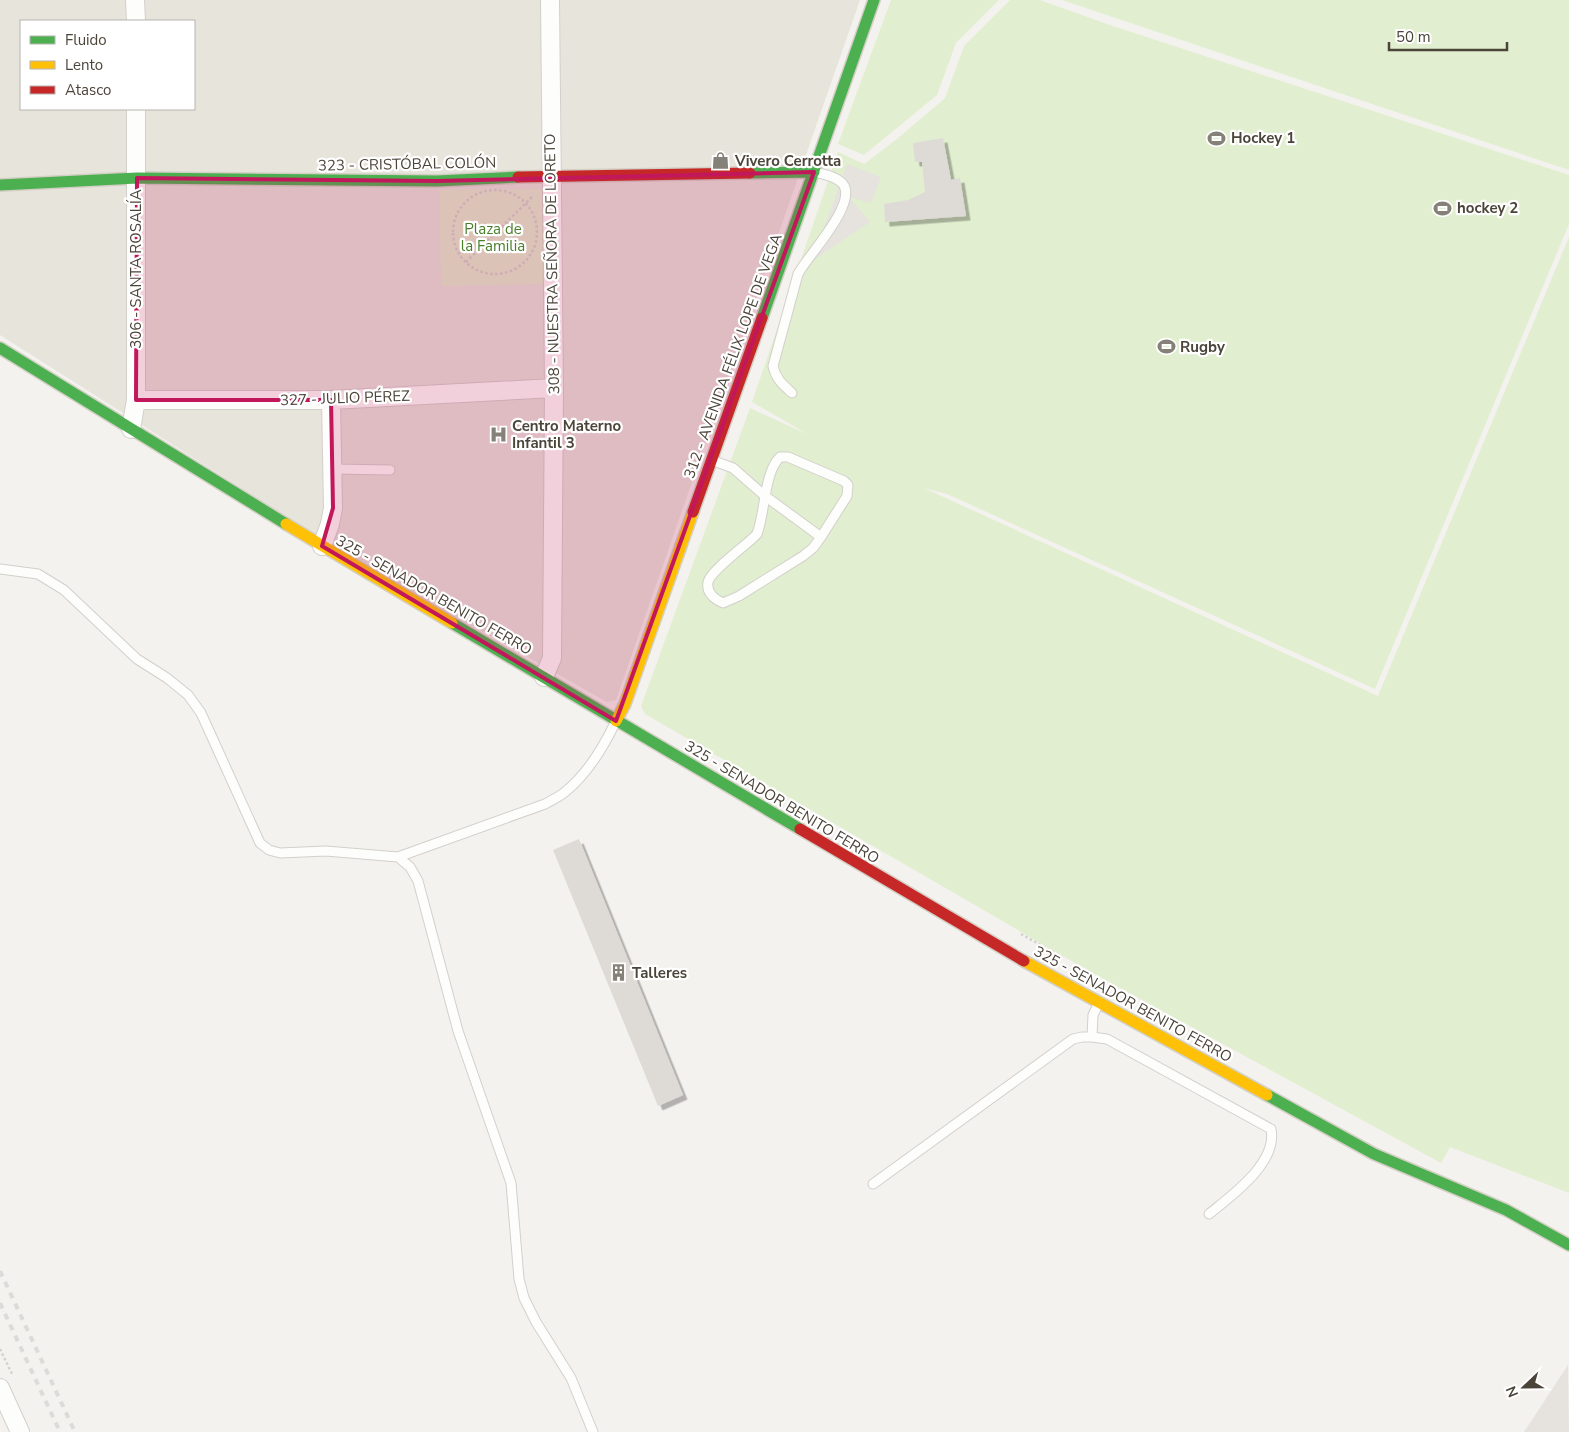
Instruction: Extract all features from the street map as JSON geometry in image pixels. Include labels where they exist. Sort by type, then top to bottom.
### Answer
[{"type":"main road","name":"312 - AVENIDA FÉLIX LOPE DE VEGA","points":[[616,721],[625,704],[874,0]]},
{"type":"main road","name":"323 - CRISTÓBAL COLÓN","points":[[0,185],[137,178],[438,181],[551,176],[814,172]]},
{"type":"main road","name":"325 - SENADOR BENITO FERRO","points":[[0,348],[322,546],[1023,961],[1374,1154],[1486,1201],[1522,1218],[1569,1245]]},
{"type":"street","points":[[135,0],[136,20]]},
{"type":"street","name":"308 - NUESTRA SEÑORA DE LORETO","points":[[544,677],[552,658],[554,388],[550,0]]},
{"type":"street","name":"306 - SANTA ROSALÍA","points":[[131,429],[136,400],[136,110]]},
{"type":"street","name":"327 - JULIO PÉREZ","points":[[136,400],[331,400],[554,388]]},
{"type":"street","points":[[322,546],[330,524],[333,508],[331,400]]},
{"type":"street","points":[[0,1388],[20,1432]]},
{"type":"lane","points":[[792,393],[779,381],[773,366],[798,274],[840,215],[846,191],[842,182],[831,176],[814,172]]},
{"type":"lane","points":[[780,457],[788,457],[844,481],[848,485],[847,496],[821,537],[813,548],[803,556],[739,596],[723,603],[714,599],[708,591],[708,581],[714,573],[757,534],[765,496],[776,461],[780,457]]},
{"type":"lane","points":[[712,460],[733,468],[765,496],[821,537]]},
{"type":"lane","points":[[333,469],[390,470]]},
{"type":"lane","points":[[0,569],[38,574],[64,590],[137,659],[167,678],[188,695],[201,712],[260,843],[270,850],[280,853],[326,851],[398,857],[545,804],[563,794],[576,782],[607,739],[616,721]]},
{"type":"lane","points":[[398,857],[410,868],[418,881],[458,1031],[511,1183],[519,1278],[524,1298],[536,1322],[571,1378],[593,1432]]},
{"type":"lane","points":[[1092,1036],[1093,1014],[1099,1003]]},
{"type":"lane","points":[[873,1184],[1073,1040],[1092,1036],[1107,1039],[1271,1129],[1270,1143],[1263,1161],[1255,1174],[1246,1184],[1209,1214]]},
{"type":"path","points":[[500,191],[514,195],[526,205],[533,217],[536,240],[530,253],[521,265],[508,272],[493,274],[478,270],[466,262],[457,250],[453,236],[457,214],[466,202],[485,192],[500,191]]},
{"type":"path","points":[[466,262],[526,205]]},
{"type":"path","points":[[1017,931],[1069,960]]},
{"type":"highlighted area","points":[[814,172],[616,721],[322,546],[333,508],[331,400],[136,400],[137,178],[437,181]]},
{"type":"shaded area","points":[[0,0],[860,0],[616,700],[607,702],[345,554],[0,335]]},
{"type":"shaded area","points":[[847,164],[881,177],[871,203],[849,197],[870,222],[812,261]]},
{"type":"shaded area","points":[[1568,1365],[1569,1432],[1524,1432]]},
{"type":"green space","points":[[891,0],[999,0],[956,43],[937,95],[864,155],[838,144]]},
{"type":"green space","points":[[1010,0],[1040,0],[1107,24],[1569,175],[1569,224],[1375,689],[947,494],[924,488],[1378,696],[1569,237],[1569,1193],[1450,1147],[1441,1163],[1087,970],[645,714],[641,706],[750,408],[809,435],[752,402],[838,152],[864,164],[945,98],[964,46]]},
{"type":"green space","points":[[1062,0],[1569,0],[1569,170]]},
{"type":"green space","name":"Plaza de la Familia","points":[[545,189],[547,284],[441,286],[439,190]]},
{"type":"building","points":[[943,138],[951,180],[960,178],[966,216],[885,222],[884,204],[908,200],[925,192],[922,162],[915,162],[913,143]]},
{"type":"building","name":"Talleres","points":[[579,839],[683,1095],[658,1106],[553,850]]},
{"type":"railway","points":[[0,1271],[75,1432]]},
{"type":"railway","points":[[0,1303],[60,1432]]},
{"type":"traffic: fast","points":[[762,318],[874,0]]},
{"type":"traffic: fast","points":[[750,173],[814,172]]},
{"type":"traffic: fast","points":[[0,185],[137,178],[437,181],[518,177]]},
{"type":"traffic: fast","points":[[0,348],[286,524]]},
{"type":"traffic: fast","points":[[452,623],[800,829]]},
{"type":"traffic: fast","points":[[1267,1095],[1374,1154],[1506,1210],[1569,1245]]},
{"type":"traffic: slow","points":[[616,721],[625,704],[693,512]]},
{"type":"traffic: slow","points":[[286,524],[452,623]]},
{"type":"traffic: slow","points":[[1024,961],[1267,1095]]},
{"type":"traffic: jam","points":[[518,177],[750,173]]},
{"type":"traffic: jam","points":[[693,512],[762,318]]},
{"type":"traffic: jam","points":[[800,829],[1024,961]]},
{"type":"place","name":"Hockey 1","points":[[1217,138]]},
{"type":"place","name":"Vivero Cerrotta","points":[[721,161]]},
{"type":"place","name":"hockey 2","points":[[1443,208]]},
{"type":"place","name":"Rugby","points":[[1166,347]]},
{"type":"place","name":"Centro Materno Infantil 3","points":[[498,435]]},
{"type":"place","name":"Talleres","points":[[618,973]]}]
